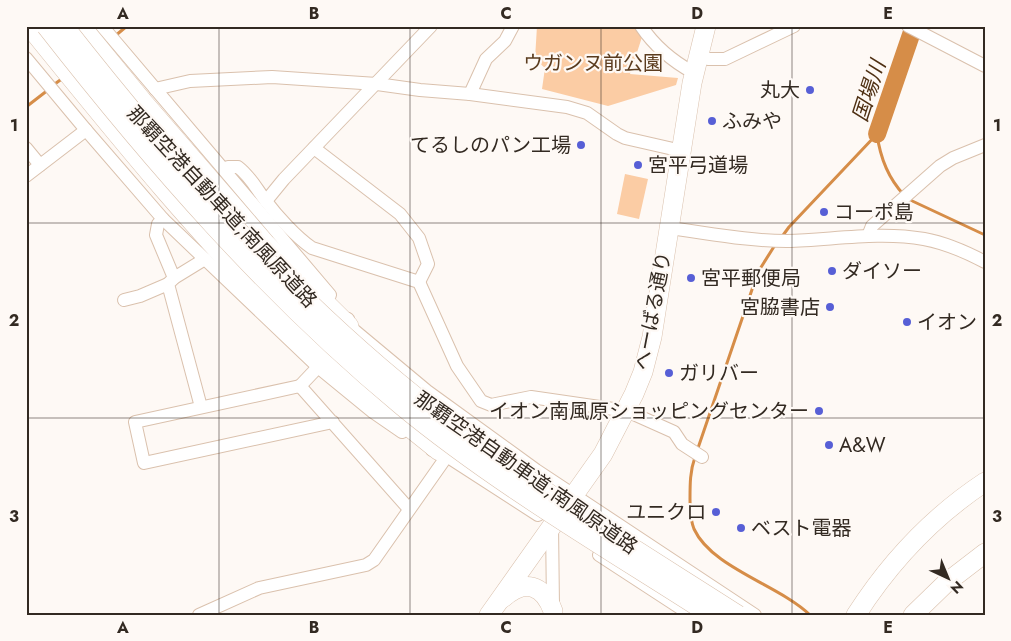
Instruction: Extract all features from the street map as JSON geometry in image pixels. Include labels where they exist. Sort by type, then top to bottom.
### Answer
[{"type":"highway","points":[[29,26],[126,145],[203,235],[263,298],[328,361],[443,454]]},
{"type":"highway","name":"那覇空港自動車道;南風原道路","points":[[46,26],[159,165],[236,250],[329,343],[403,406],[478,464],[711,615]]},
{"type":"highway","name":"那覇空港自動車道;南風原道路","points":[[64,26],[170,155],[247,240],[296,290],[378,366],[483,448],[583,516],[738,615]]},
{"type":"highway","points":[[82,26],[144,103],[265,243],[350,326]]},
{"type":"highway","name":"へーばる通り","points":[[494,608],[603,454],[626,411],[640,379],[648,355],[696,65],[706,26]]},
{"type":"highway","points":[[856,615],[886,571],[920,534],[952,506],[985,482]]},
{"type":"highway","points":[[913,615],[946,583],[985,553]]},
{"type":"highway","points":[[494,608],[514,589],[526,586],[536,588],[548,599],[553,613]]},
{"type":"street","points":[[266,201],[431,26]]},
{"type":"street","points":[[470,94],[486,59],[505,41],[513,26]]},
{"type":"street","points":[[642,26],[648,36],[672,60],[696,65],[709,59],[725,59],[794,26]]},
{"type":"street","points":[[908,26],[985,66]]},
{"type":"street","points":[[105,30],[347,315],[350,326],[427,391],[573,495],[755,615]]},
{"type":"street","points":[[26,58],[163,219],[318,367],[373,412],[425,448],[443,454],[691,615]]},
{"type":"street","points":[[155,89],[190,81],[272,77],[377,84],[470,94],[566,107],[587,113],[624,138],[682,151]]},
{"type":"street","points":[[26,176],[86,130]]},
{"type":"street","points":[[868,236],[872,226],[936,170],[953,158],[985,145]]},
{"type":"street","points":[[26,148],[40,165]]},
{"type":"street","points":[[314,148],[400,214],[419,238],[428,264],[419,282]]},
{"type":"street","points":[[225,170],[228,167],[238,167],[247,174],[266,201],[303,242],[312,248],[419,282],[457,366],[480,401],[491,405],[531,397],[626,411],[674,432],[682,444],[700,456]]},
{"type":"street","points":[[163,219],[156,230],[156,235],[171,281],[201,407]]},
{"type":"street","points":[[669,228],[754,239],[786,241],[897,236],[924,239],[957,249],[985,262]]},
{"type":"street","points":[[124,300],[140,296],[171,281],[205,260]]},
{"type":"street","points":[[318,367],[300,386],[135,422],[144,463],[333,422]]},
{"type":"street","points":[[300,386],[410,510]]},
{"type":"street","points":[[199,615],[259,588],[366,565],[374,560],[410,510],[443,454]]},
{"type":"street","points":[[552,524],[553,613]]},
{"type":"green space","name":"ウガンヌ前公園","points":[[537,26],[635,26],[642,37],[630,74],[678,78],[676,85],[608,106],[542,89],[545,68],[535,59]]},
{"type":"green space","points":[[625,174],[648,179],[639,219],[617,214]]},
{"type":"waterway","points":[[115,36],[127,26]]},
{"type":"waterway","name":"国場川","points":[[877,134],[914,26]]},
{"type":"waterway","points":[[52,86],[63,78]]},
{"type":"waterway","points":[[26,107],[48,90]]},
{"type":"waterway","name":"国場川","points":[[877,134],[880,151],[886,167],[893,182],[904,195]]},
{"type":"waterway","points":[[781,238],[789,227],[877,134]]},
{"type":"waterway","name":"国場川","points":[[908,199],[985,235]]},
{"type":"waterway","points":[[697,451],[758,272],[775,245]]},
{"type":"waterway","points":[[695,457],[691,478],[690,514],[694,529],[703,543],[715,555],[797,604],[810,615]]},
{"type":"place","name":"丸大","points":[[810,90]]},
{"type":"place","name":"ふみや","points":[[712,121]]},
{"type":"place","name":"てるしのパン工場","points":[[581,145]]},
{"type":"place","name":"宮平弓道場","points":[[638,165]]},
{"type":"place","name":"コーポ島","points":[[824,212]]},
{"type":"place","name":"ダイソー","points":[[832,271]]},
{"type":"place","name":"宮平郵便局","points":[[691,278]]},
{"type":"place","name":"宮脇書店","points":[[830,307]]},
{"type":"place","name":"イオン","points":[[907,322]]},
{"type":"place","name":"ガリバー","points":[[669,373]]},
{"type":"place","name":"イオン南風原ショッピングセンター","points":[[819,411]]},
{"type":"place","name":"A&W","points":[[829,445]]},
{"type":"place","name":"ユニクロ","points":[[716,512]]},
{"type":"place","name":"ベスト電器","points":[[741,528]]}]
